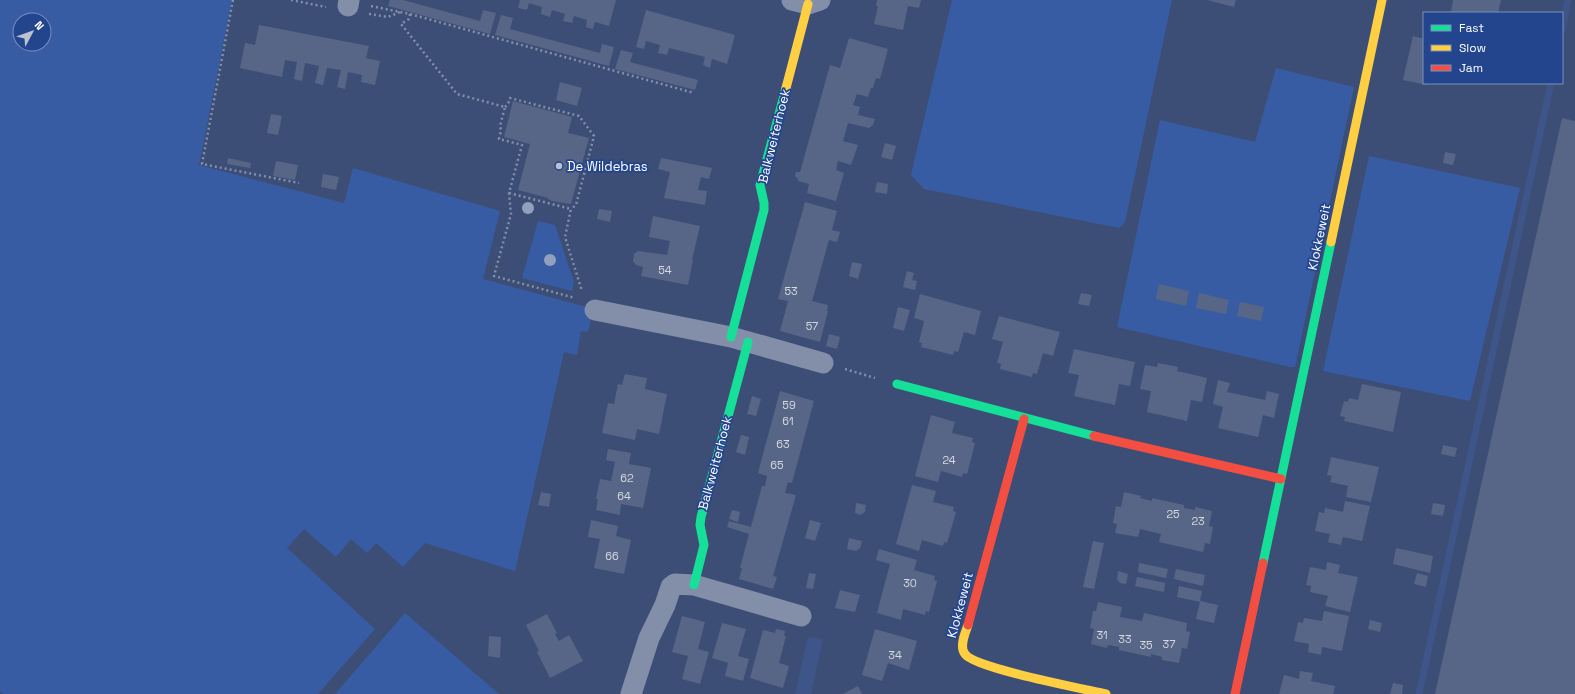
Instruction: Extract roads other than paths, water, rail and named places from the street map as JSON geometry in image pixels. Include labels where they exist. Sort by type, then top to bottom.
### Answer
[{"type":"street","name":"Klokkeweit","points":[[1235,694],[1382,0]]},
{"type":"street","name":"Balkweiterhoek","points":[[694,585],[704,545],[700,525],[701,517],[740,340],[764,210],[765,203],[760,185],[807,1]]},
{"type":"street","points":[[586,301],[740,340],[823,363]]},
{"type":"street","points":[[897,384],[1107,440],[1281,479]]},
{"type":"street","name":"Klokkeweit","points":[[1024,419],[962,648],[964,654],[970,660],[1106,694]]},
{"type":"street","points":[[631,694],[649,638],[666,605],[671,587],[678,583],[694,585],[802,616]]},
{"type":"waterway","points":[[1563,25],[1568,0]]},
{"type":"waterway","points":[[1419,694],[1551,84]]},
{"type":"place","name":"De Wildebras","points":[[559,166]]}]
